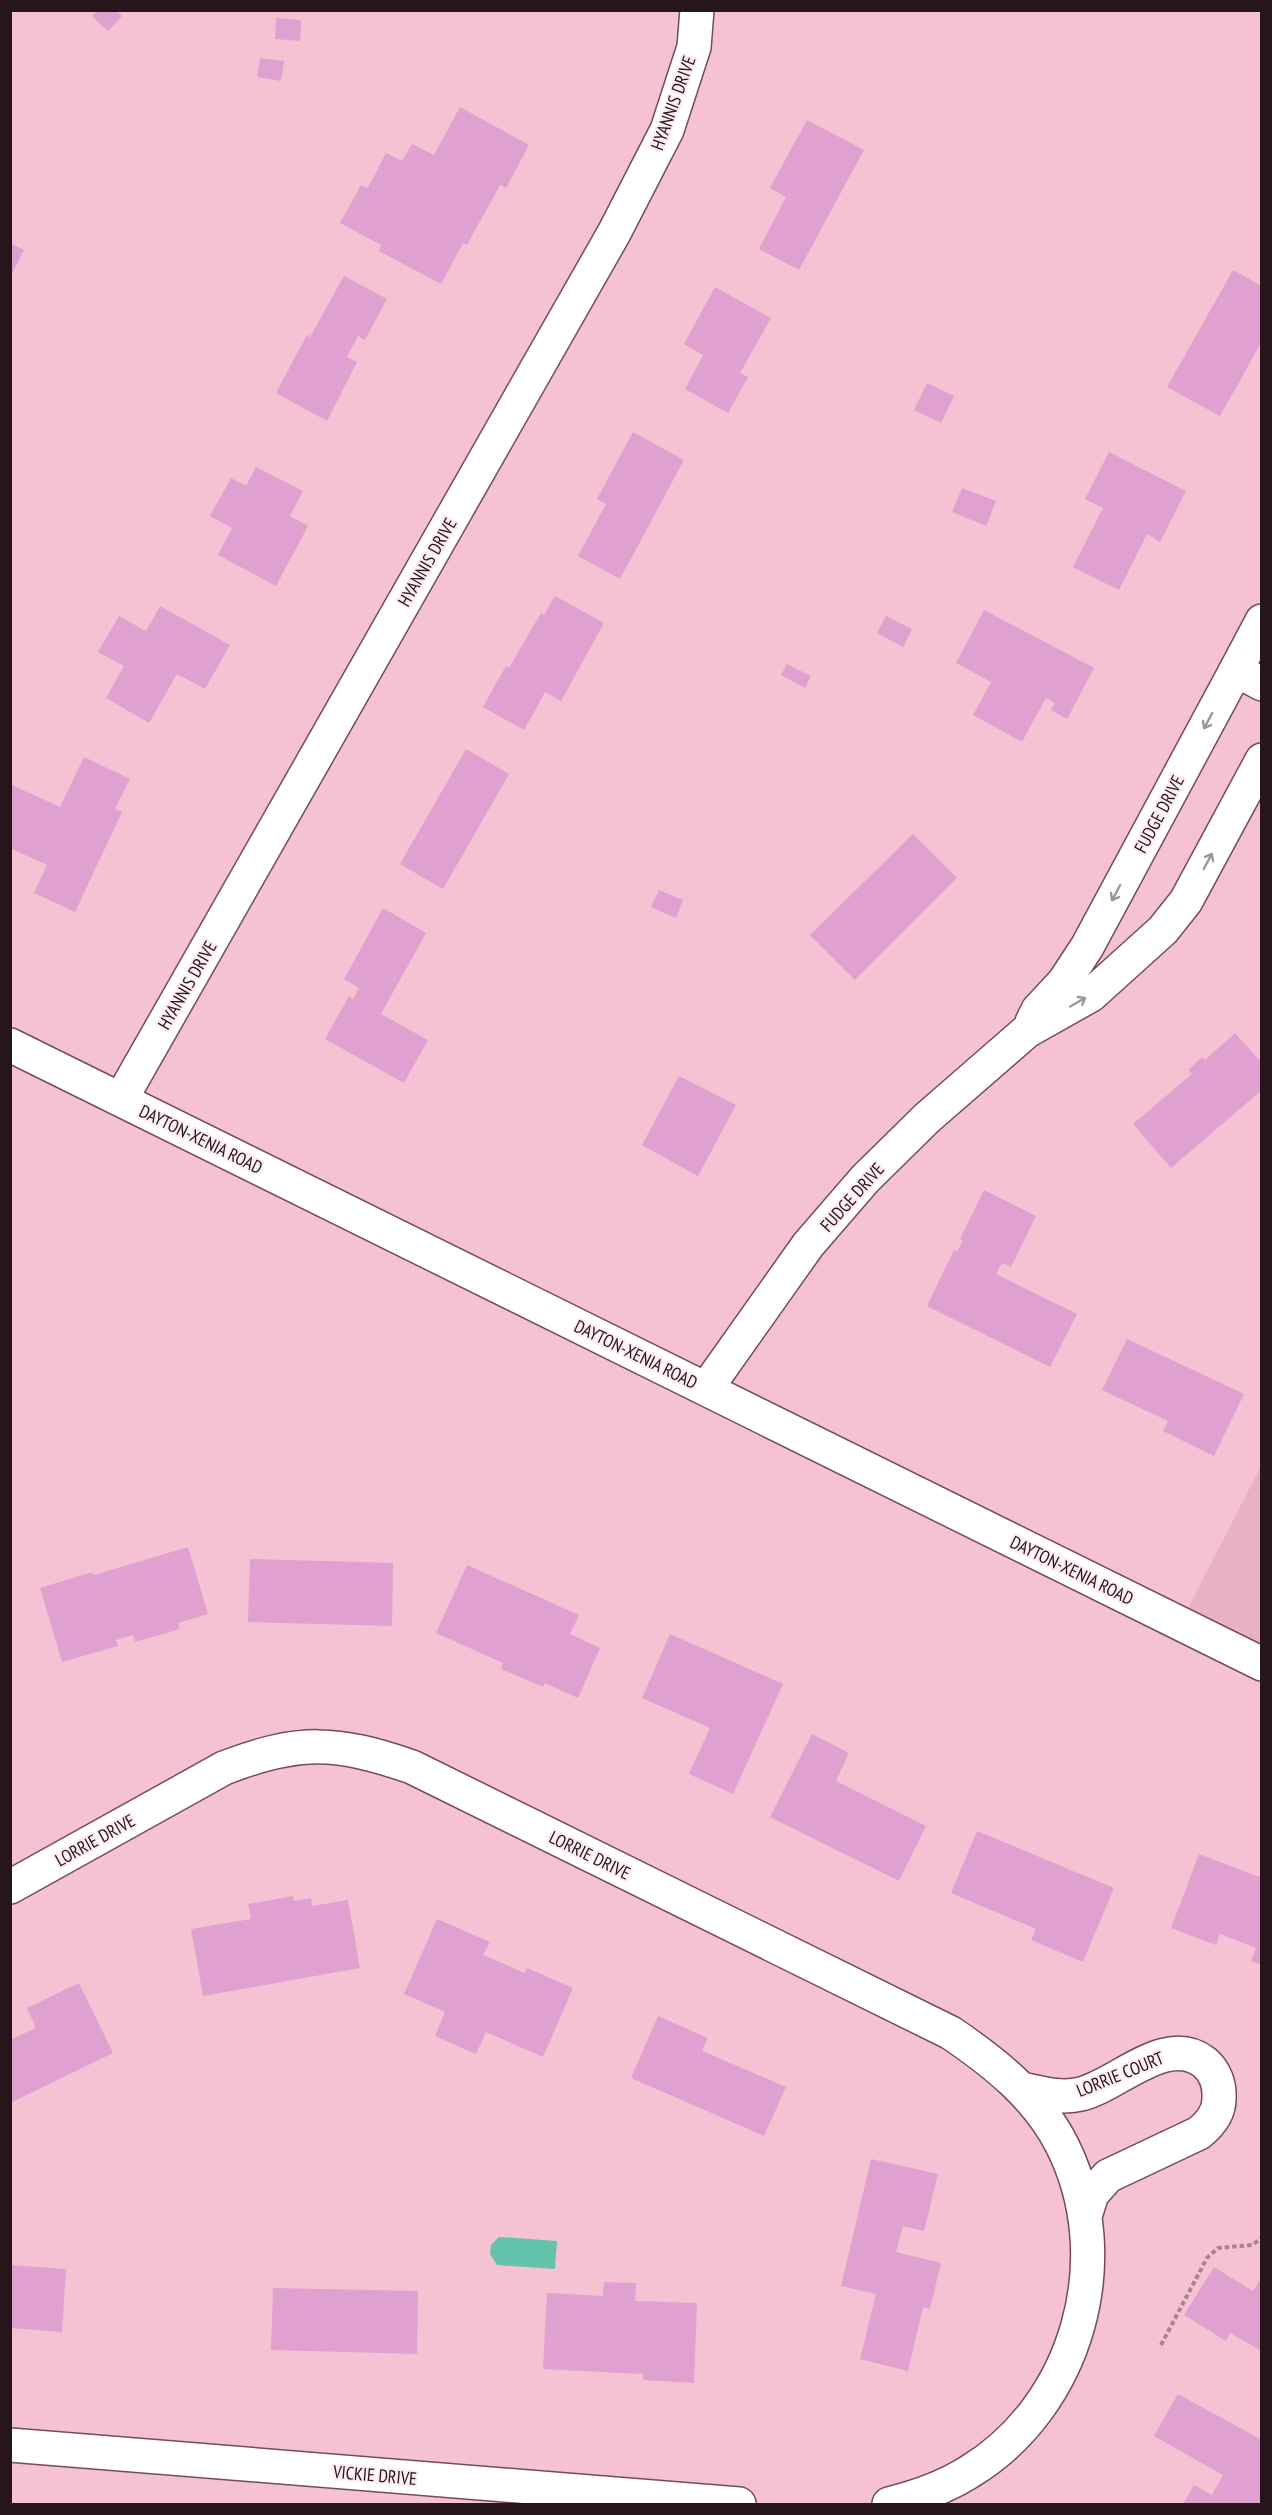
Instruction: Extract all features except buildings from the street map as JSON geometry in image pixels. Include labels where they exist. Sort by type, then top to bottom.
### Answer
[{"type":"street","name":"HYANNIS DRIVE","points":[[122,1100],[614,233],[667,130],[694,47],[697,10]]},
{"type":"street","name":"FUDGE DRIVE","points":[[1027,1031],[1038,1010],[1064,982],[1087,947],[1249,677],[1262,621]]},
{"type":"street","name":"FUDGE DRIVE","points":[[706,1389],[808,1245],[865,1179],[927,1118],[1027,1031],[1091,995],[1163,930],[1186,901],[1262,760]]},
{"type":"street","name":"DAYTON-XENIA ROAD","points":[[10,1044],[1262,1664]]},
{"type":"street","name":"LORRIE DRIVE","points":[[10,1887],[224,1768],[251,1757],[305,1746],[353,1749],[412,1767],[942,2029],[990,2059],[1022,2088],[1046,2118],[1062,2145],[1085,2216]]},
{"type":"street","name":"LORRIE COURT","points":[[1022,2088],[1051,2096],[1081,2094],[1167,2054],[1186,2054],[1198,2058],[1208,2066],[1215,2077],[1220,2102],[1208,2126],[1199,2133],[1108,2176],[1092,2194],[1085,2216]]},
{"type":"street","points":[[889,2505],[926,2494],[970,2472],[1009,2442],[1041,2404],[1065,2362],[1082,2315],[1087,2289],[1088,2244],[1085,2216]]},
{"type":"street","name":"VICKIE DRIVE","points":[[10,2445],[739,2505]]},
{"type":"path","points":[[1161,2345],[1207,2258],[1218,2248],[1252,2244],[1262,2238]]},
{"type":"shaded area","points":[[1261,1466],[1261,1664],[1180,1624]]},
{"type":"shaded area","points":[[499,2237],[557,2241],[555,2269],[497,2265],[490,2254],[491,2245]]}]
